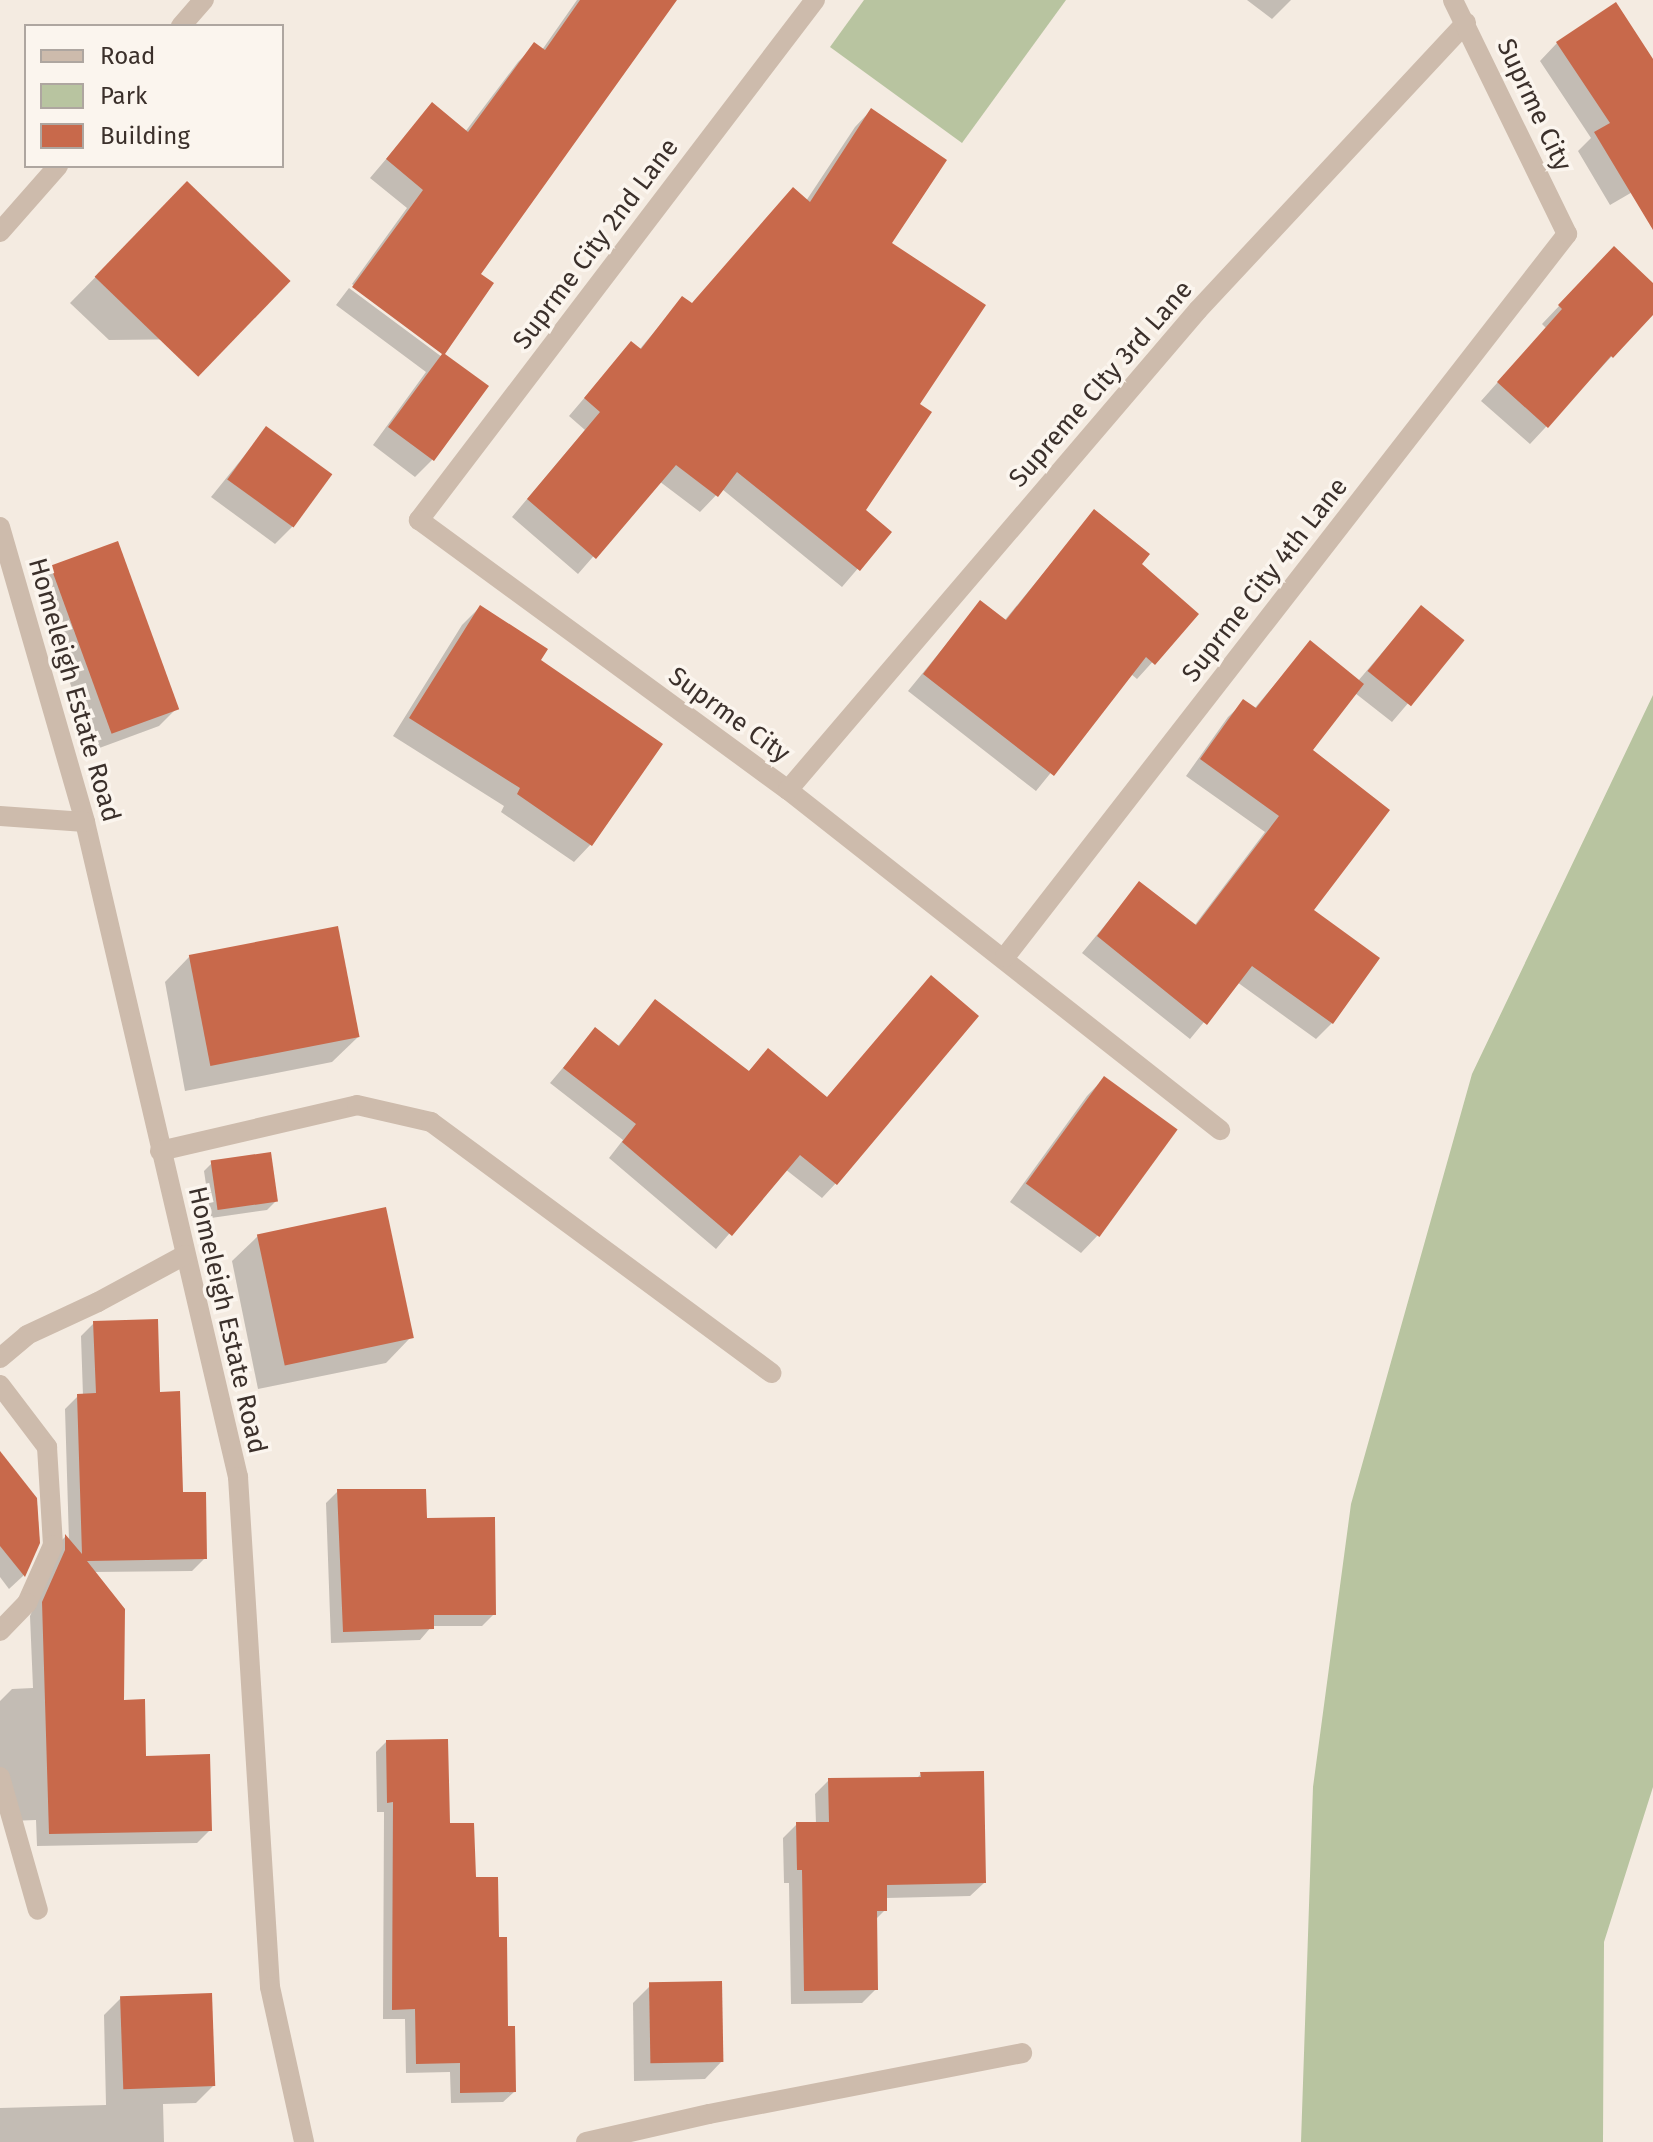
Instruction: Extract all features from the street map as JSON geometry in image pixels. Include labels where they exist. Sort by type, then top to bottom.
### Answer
[{"type":"street","points":[[183,24],[204,0]]},
{"type":"street","name":"Suprme City 2nd Lane","points":[[419,520],[815,0]]},
{"type":"street","name":"Suprme City","points":[[1453,0],[1567,234]]},
{"type":"street","name":"Supreme CIty 3rd Lane","points":[[788,790],[1198,310],[1466,23]]},
{"type":"street","points":[[0,232],[56,168]]},
{"type":"street","name":"Suprme City 4th Lane","points":[[1005,957],[1567,234]]},
{"type":"street","name":"Suprme City","points":[[419,520],[788,790],[1005,957],[1220,1130]]},
{"type":"street","name":"Homeleigh Estate Road","points":[[0,527],[85,822],[238,1477],[270,1987],[304,2142]]},
{"type":"street","points":[[0,816],[85,822]]},
{"type":"street","points":[[160,1151],[357,1105],[431,1122],[771,1373]]},
{"type":"street","points":[[0,1358],[27,1335],[185,1255]]},
{"type":"street","points":[[0,1385],[47,1447],[53,1545],[27,1603],[0,1631]]},
{"type":"street","points":[[0,1777],[38,1910]]},
{"type":"street","points":[[586,2142],[725,2111],[1022,2053]]},
{"type":"green space","points":[[864,0],[1066,0],[962,143],[830,47]]},
{"type":"green space","points":[[1653,695],[1653,1787],[1604,1942],[1603,2142],[1301,2142],[1313,1787],[1351,1504],[1472,1074]]},
{"type":"building","points":[[580,0],[677,0],[481,274],[494,283],[445,354],[489,386],[434,461],[388,427],[442,354],[352,287],[423,190],[386,159],[432,102],[468,132],[534,42],[545,50]]},
{"type":"building","points":[[1616,2],[1653,59],[1653,230],[1594,132],[1610,123],[1556,42]]},
{"type":"building","points":[[871,108],[947,160],[892,243],[986,305],[920,404],[932,412],[866,510],[892,532],[860,571],[737,472],[718,497],[676,465],[596,559],[527,499],[600,412],[584,398],[631,341],[641,349],[682,296],[692,303],[793,187],[810,202]]},
{"type":"building","points":[[187,181],[291,281],[198,377],[95,277]]},
{"type":"building","points":[[1614,246],[1653,283],[1653,315],[1613,358],[1611,356],[1548,428],[1497,382],[1562,309],[1558,305]]},
{"type":"building","points":[[266,426],[332,474],[294,528],[227,479]]},
{"type":"building","points":[[1094,509],[1150,554],[1142,564],[1199,614],[1155,665],[1146,657],[1054,776],[923,674],[980,600],[1006,620]]},
{"type":"building","points":[[118,541],[179,709],[112,734],[50,566]]},
{"type":"building","points":[[480,605],[548,649],[541,660],[663,744],[592,846],[517,794],[520,788],[409,718]]},
{"type":"building","points":[[1421,605],[1465,640],[1411,706],[1368,671]]},
{"type":"building","points":[[1310,640],[1364,684],[1313,750],[1390,810],[1314,910],[1380,958],[1333,1024],[1252,966],[1207,1025],[1097,936],[1139,881],[1196,925],[1279,816],[1200,759],[1243,699],[1256,708]]},
{"type":"building","points":[[338,926],[360,1037],[210,1066],[189,955]]},
{"type":"building","points":[[931,975],[979,1016],[837,1185],[800,1155],[732,1236],[622,1142],[636,1124],[563,1068],[595,1027],[619,1046],[655,999],[749,1071],[768,1048],[827,1097]]},
{"type":"building","points":[[1104,1076],[1178,1129],[1099,1237],[1026,1184]]},
{"type":"building","points":[[271,1152],[278,1202],[218,1210],[211,1160]]},
{"type":"building","points":[[386,1207],[414,1338],[285,1366],[257,1234]]},
{"type":"building","points":[[158,1319],[160,1392],[180,1391],[183,1492],[206,1492],[207,1559],[87,1561],[125,1609],[124,1700],[145,1699],[146,1756],[210,1754],[212,1831],[49,1834],[42,1602],[65,1550],[65,1534],[82,1554],[77,1394],[96,1393],[93,1321]]},
{"type":"building","points":[[0,1451],[37,1498],[40,1543],[25,1577],[0,1546]]},
{"type":"building","points":[[337,1489],[426,1489],[427,1518],[495,1517],[496,1615],[434,1615],[434,1629],[343,1632]]},
{"type":"building","points":[[448,1739],[450,1823],[474,1823],[476,1877],[498,1877],[499,1937],[507,1937],[508,2026],[515,2026],[516,2092],[460,2093],[460,2063],[416,2064],[415,2009],[392,2010],[393,1802],[387,1803],[386,1740]]},
{"type":"building","points":[[984,1771],[986,1883],[887,1885],[887,1911],[877,1911],[878,1990],[804,1991],[802,1870],[797,1870],[796,1822],[829,1822],[828,1778],[921,1777],[920,1772]]},
{"type":"building","points":[[722,1981],[723,2062],[650,2063],[649,1982]]},
{"type":"building","points":[[212,1993],[215,2086],[123,2089],[120,1996]]}]
